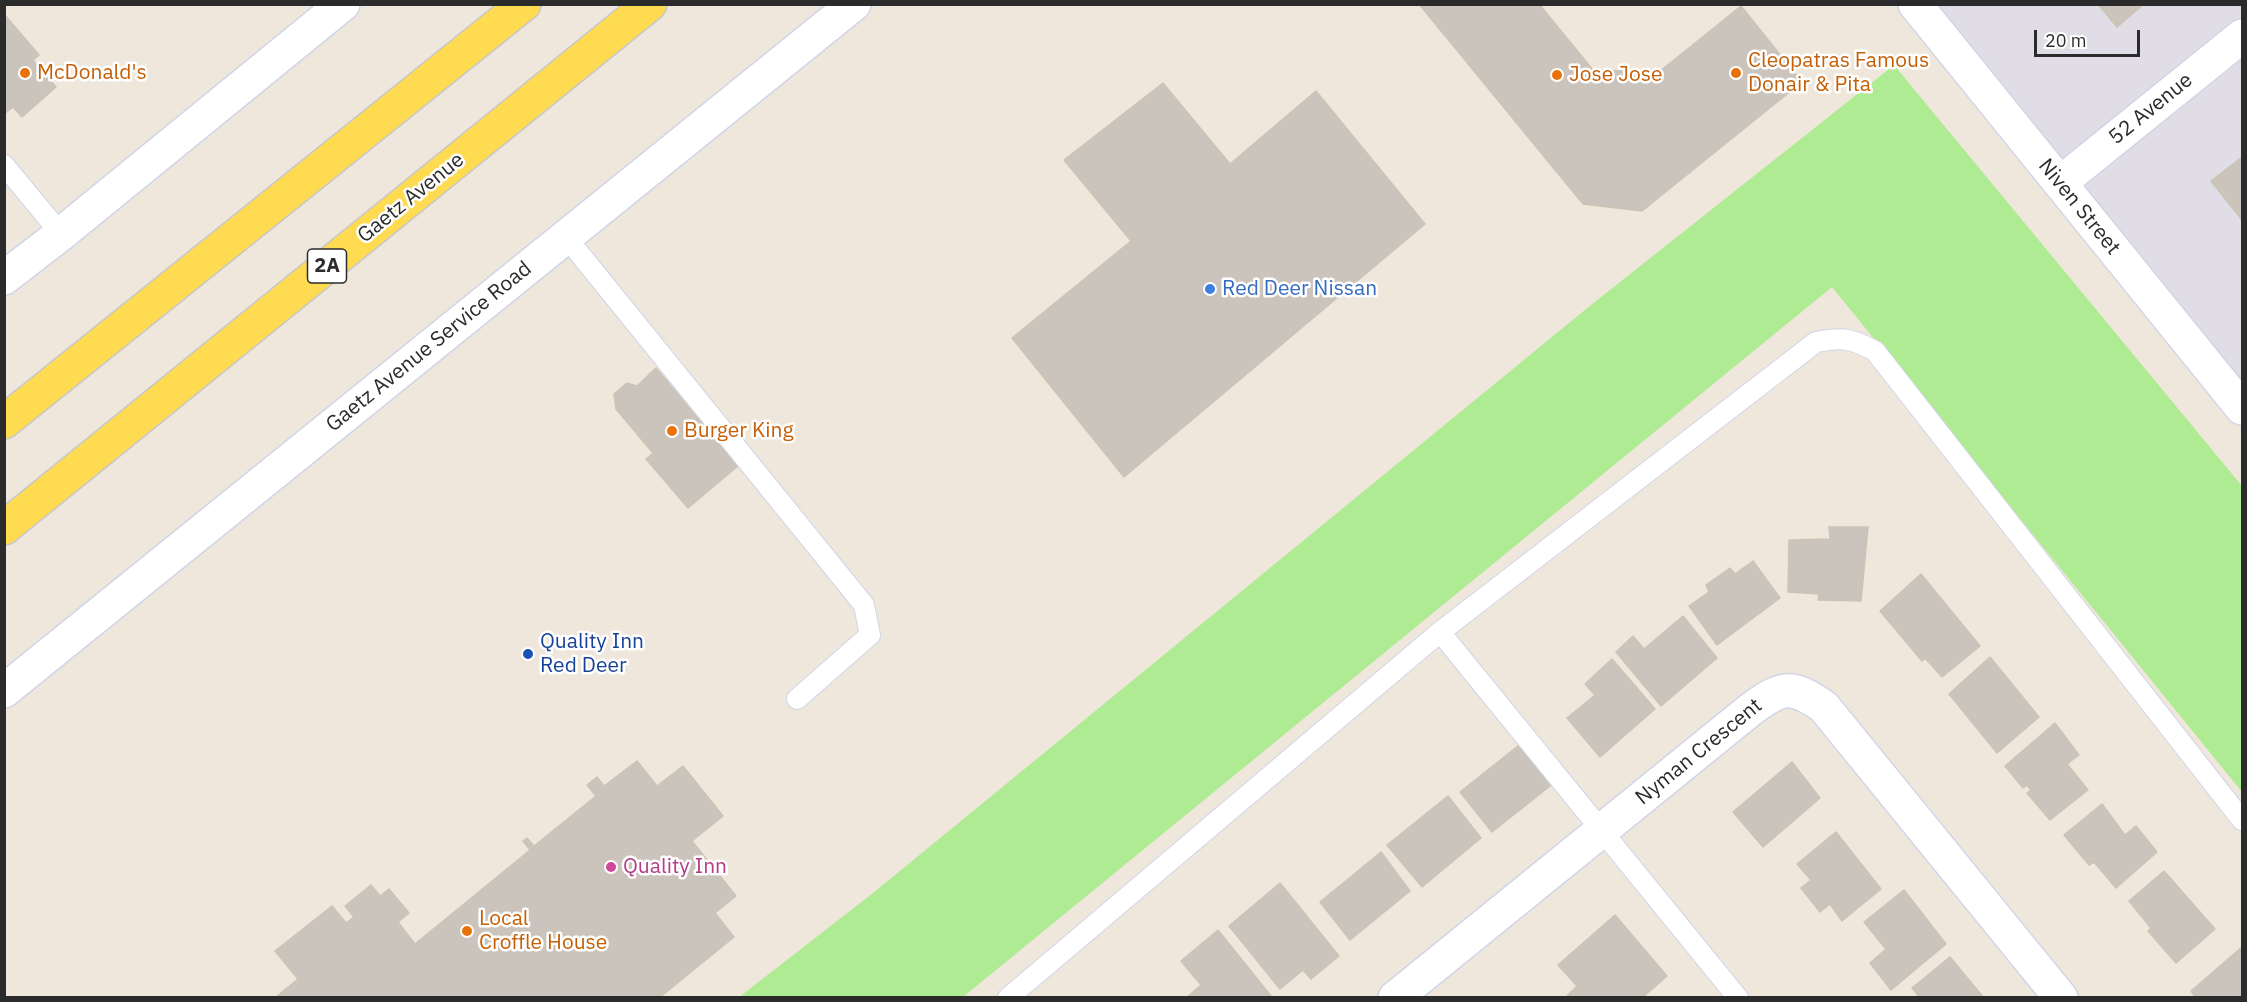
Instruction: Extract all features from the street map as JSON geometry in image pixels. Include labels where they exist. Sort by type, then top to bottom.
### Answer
[{"type":"main road","points":[[4,422],[524,4]]},
{"type":"main road","name":"Gaetz Avenue","points":[[4,528],[650,4]]},
{"type":"street","points":[[4,278],[343,4]]},
{"type":"street","name":"Gaetz Avenue Service Road","points":[[4,691],[854,4]]},
{"type":"street","name":"Niven Street","points":[[1915,4],[2242,408]]},
{"type":"street","name":"52 Avenue","points":[[2060,183],[2242,36]]},
{"type":"street","name":"Nyman Crescent","points":[[1402,995],[1768,697],[1784,691],[1797,691],[1824,707],[2061,998]]},
{"type":"lane","points":[[4,165],[61,234]]},
{"type":"lane","points":[[566,237],[864,605],[870,635],[797,699]]},
{"type":"lane","points":[[1008,998],[1440,632],[1816,342],[1836,338],[1853,339],[1875,351],[2242,820]]},
{"type":"lane","points":[[1440,632],[1738,998]]},
{"type":"shaded area","points":[[1915,5],[2242,5],[2242,408]]},
{"type":"green space","points":[[1894,65],[2242,486],[2242,792],[1832,287],[963,997],[738,998],[873,893],[1591,305]]},
{"type":"building","points":[[1419,4],[1539,4],[1593,70],[1659,72],[1741,6],[1802,82],[1642,211],[1583,204]]},
{"type":"building","points":[[2098,4],[2144,4],[2117,27]]},
{"type":"building","name":"McDonald's","points":[[4,14],[39,55],[33,60],[56,87],[22,117],[13,107],[4,114]]},
{"type":"building","name":"Red Deer Nissan","points":[[1163,83],[1230,164],[1316,91],[1425,224],[1124,477],[1012,338],[1131,241],[1064,160]]},
{"type":"building","points":[[2242,157],[2242,220],[2211,181]]},
{"type":"building","name":"Burger King","points":[[656,368],[738,466],[688,508],[646,459],[653,453],[616,409],[614,394],[627,383],[637,386]]},
{"type":"building","points":[[1829,527],[1868,527],[1861,601],[1818,600],[1819,594],[1788,592],[1789,540],[1830,539]]},
{"type":"building","points":[[1753,561],[1780,598],[1717,645],[1689,606],[1709,592],[1706,585],[1730,568],[1735,574]]},
{"type":"building","points":[[1921,574],[1980,646],[1942,677],[1925,658],[1922,661],[1880,611]]},
{"type":"building","points":[[1683,616],[1717,658],[1661,706],[1616,652],[1633,636],[1644,649]]},
{"type":"building","points":[[1990,657],[2039,717],[1997,753],[1949,694]]},
{"type":"building","points":[[1612,659],[1655,709],[1600,757],[1567,718],[1595,695],[1585,684]]},
{"type":"building","points":[[2055,723],[2079,755],[2067,764],[2088,790],[2050,820],[2027,793],[2031,790],[2027,785],[2023,788],[2005,766]]},
{"type":"building","points":[[1523,742],[1555,782],[1492,832],[1460,792]]},
{"type":"building","name":"Quality Inn","points":[[637,761],[657,786],[683,766],[723,816],[692,841],[736,896],[715,913],[734,937],[659,998],[275,998],[298,979],[275,951],[332,906],[346,923],[354,917],[345,906],[371,885],[380,896],[389,889],[409,913],[398,922],[415,944],[530,850],[523,841],[527,838],[534,846],[596,796],[587,785],[597,777],[604,786]]},
{"type":"building","points":[[1792,762],[1820,798],[1763,847],[1733,812]]},
{"type":"building","points":[[1448,796],[1481,838],[1422,887],[1387,845]]},
{"type":"building","points":[[2102,804],[2125,835],[2136,826],[2157,852],[2116,888],[2094,862],[2089,865],[2064,835]]},
{"type":"building","points":[[1836,832],[1881,889],[1842,921],[1830,904],[1820,912],[1801,888],[1811,880],[1797,864]]},
{"type":"building","points":[[1381,852],[1410,891],[1350,940],[1320,902]]},
{"type":"building","points":[[2164,871],[2215,929],[2176,963],[2148,931],[2151,928],[2129,901]]},
{"type":"building","points":[[1280,883],[1339,956],[1311,979],[1303,970],[1280,989],[1229,926]]},
{"type":"building","points":[[1904,890],[1946,944],[1891,990],[1870,963],[1886,949],[1864,922]]},
{"type":"building","points":[[1615,915],[1667,976],[1642,998],[1565,998],[1577,986],[1558,965]]},
{"type":"building","points":[[1218,930],[1271,996],[1269,998],[1186,998],[1201,985],[1181,961]]},
{"type":"building","points":[[2242,947],[2242,998],[2196,998],[2191,991]]},
{"type":"building","points":[[1950,957],[1984,998],[1920,998],[1912,988]]},
{"type":"place","name":"McDonald's","points":[[25,73]]},
{"type":"place","name":"Cleopatras Famous Donair & Pita","points":[[1736,73]]},
{"type":"place","name":"Jose Jose","points":[[1557,75]]},
{"type":"place","name":"Red Deer Nissan","points":[[1210,289]]},
{"type":"place","name":"Burger King","points":[[672,431]]},
{"type":"place","name":"Quality Inn Red Deer","points":[[528,654]]},
{"type":"place","name":"Quality Inn","points":[[611,867]]},
{"type":"place","name":"Local Croffle House","points":[[467,931]]}]
